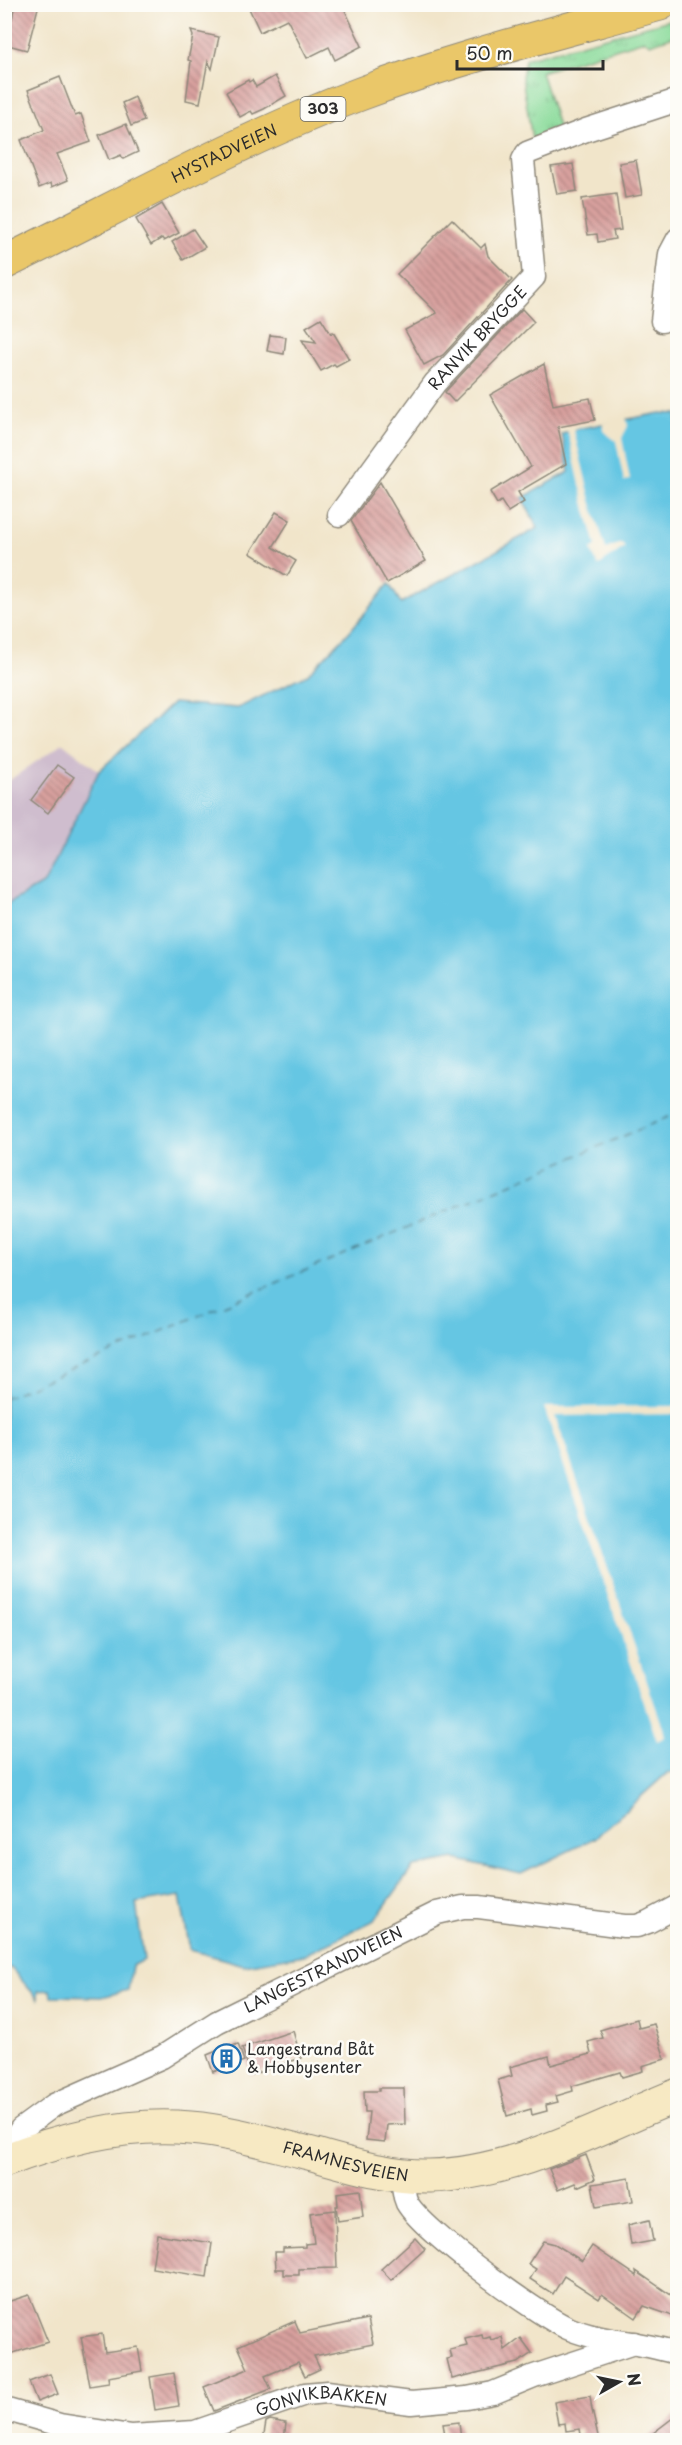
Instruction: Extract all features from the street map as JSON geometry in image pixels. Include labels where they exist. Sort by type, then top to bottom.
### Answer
[{"type":"main road","name":"HYSTADVEIEN","points":[[4,263],[272,131],[361,93],[429,70],[660,4]]},
{"type":"main road","name":"FRAMNESVEIEN","points":[[8,2160],[78,2138],[104,2133],[159,2127],[191,2128],[225,2133],[403,2176],[450,2175],[511,2162],[678,2095]]},
{"type":"street","name":"RANVIK BRYGGE","points":[[339,515],[435,383],[534,277],[523,160],[527,153],[586,130],[678,100]]},
{"type":"street","points":[[662,321],[670,254],[678,239]]},
{"type":"street","name":"LANGESTRANDVEIEN","points":[[8,2160],[10,2146],[21,2128],[54,2105],[162,2057],[217,2022],[437,1913],[463,1907],[479,1907],[637,1926],[678,1906]]},
{"type":"street","name":"GONVIKBAKKEN","points":[[403,2176],[403,2188],[407,2202],[424,2223],[514,2294],[571,2329],[661,2348],[678,2354]]},
{"type":"street","name":"GONVIKBAKKEN","points":[[4,2409],[60,2425],[131,2436],[195,2432],[305,2394],[327,2392],[411,2403],[467,2398],[493,2393],[534,2376],[634,2343]]},
{"type":"shaded area","points":[[63,743],[99,771],[44,883],[5,906],[4,784]]},
{"type":"green space","points":[[677,18],[677,35],[650,44],[644,40],[541,72],[559,129],[532,139],[522,77],[525,59]]},
{"type":"water","points":[[660,413],[677,414],[677,1770],[666,1774],[595,1838],[521,1874],[455,1859],[413,1867],[375,1920],[304,1955],[244,1965],[190,1950],[180,1896],[136,1903],[144,1960],[132,1966],[128,1990],[102,1997],[51,1996],[50,1990],[38,1991],[38,1999],[11,1968],[5,1967],[4,906],[44,883],[99,771],[173,703],[238,708],[308,674],[350,631],[389,584],[401,603],[538,528],[522,498],[569,472],[562,434],[576,429]]},
{"type":"pier","points":[[626,417],[628,426],[622,438],[630,480],[624,481],[616,441],[603,431],[603,423]]},
{"type":"pier","points":[[573,427],[591,501],[606,549],[621,543],[625,547],[598,566],[591,550],[596,545],[567,429]]},
{"type":"pier","points":[[677,1406],[677,1414],[555,1416],[663,1728],[665,1737],[657,1741],[544,1407]]},
{"type":"building","points":[[15,4],[39,4],[27,50],[4,44],[4,17],[12,19]]},
{"type":"building","points":[[247,4],[342,4],[362,46],[335,60],[329,47],[307,58],[287,19],[260,32]]},
{"type":"building","points":[[191,31],[219,37],[212,69],[208,61],[200,103],[186,100],[191,61],[188,60],[193,36]]},
{"type":"building","points":[[275,76],[286,96],[264,109],[253,114],[251,111],[240,117],[226,92],[248,80],[249,82],[252,80],[256,87]]},
{"type":"building","points":[[60,77],[75,116],[81,114],[91,142],[57,154],[68,180],[52,187],[51,183],[39,188],[21,140],[44,130],[28,90]]},
{"type":"building","points":[[135,97],[144,121],[131,126],[122,103]]},
{"type":"building","points":[[126,124],[138,152],[123,159],[121,155],[109,160],[99,135]]},
{"type":"building","points":[[636,160],[642,195],[625,198],[619,163]]},
{"type":"building","points":[[573,164],[577,191],[557,194],[551,167]]},
{"type":"building","points":[[616,194],[621,230],[613,231],[615,239],[598,242],[597,234],[588,235],[582,199]]},
{"type":"building","points":[[162,204],[179,233],[164,241],[162,238],[151,245],[136,219]]},
{"type":"building","points":[[452,219],[481,248],[485,244],[488,256],[512,280],[443,355],[424,365],[405,330],[437,313],[397,274]]},
{"type":"building","points":[[193,229],[205,247],[183,260],[172,242]]},
{"type":"building","points":[[522,309],[534,322],[454,402],[445,392]]},
{"type":"building","points":[[321,318],[331,334],[333,332],[349,359],[321,371],[302,340],[316,342],[306,327]]},
{"type":"building","points":[[270,335],[286,337],[284,354],[267,351]]},
{"type":"building","points":[[544,364],[553,405],[590,398],[595,420],[558,427],[566,464],[518,492],[524,502],[508,512],[501,501],[497,504],[490,492],[531,467],[490,395]]},
{"type":"building","points":[[380,482],[426,561],[387,583],[351,521]]},
{"type":"building","points":[[276,512],[290,520],[273,547],[296,561],[287,576],[250,553]]},
{"type":"building","points":[[57,765],[74,777],[48,813],[31,800]]},
{"type":"building","points":[[637,2019],[639,2028],[654,2024],[665,2059],[642,2066],[643,2071],[622,2077],[620,2072],[572,2086],[573,2091],[556,2096],[558,2102],[546,2105],[547,2111],[532,2115],[531,2109],[507,2116],[498,2080],[512,2076],[510,2067],[549,2056],[551,2065],[591,2054],[588,2042],[603,2038],[600,2030]]},
{"type":"building","points":[[293,2031],[301,2058],[251,2075],[242,2048]]},
{"type":"building","name":"Langestrand Båt & Hobbysenter","points":[[238,2044],[244,2061],[213,2072],[207,2055]]},
{"type":"building","points":[[379,2088],[404,2088],[405,2124],[387,2125],[385,2142],[366,2140],[369,2112],[365,2112],[364,2091],[379,2091]]},
{"type":"building","points":[[586,2155],[595,2179],[577,2187],[575,2183],[558,2190],[549,2169]]},
{"type":"building","points":[[629,2178],[633,2201],[596,2207],[592,2184]]},
{"type":"building","points":[[360,2190],[363,2217],[338,2221],[337,2193]]},
{"type":"building","points":[[335,2210],[337,2268],[299,2269],[299,2275],[284,2275],[284,2269],[276,2269],[275,2252],[283,2252],[283,2248],[305,2247],[305,2244],[314,2243],[310,2213]]},
{"type":"building","points":[[649,2220],[653,2241],[631,2245],[628,2225]]},
{"type":"building","points":[[157,2234],[212,2243],[207,2277],[152,2268]]},
{"type":"building","points":[[415,2238],[425,2249],[391,2280],[381,2269]]},
{"type":"building","points":[[543,2241],[555,2244],[582,2261],[592,2246],[637,2276],[636,2271],[678,2300],[678,2318],[644,2306],[636,2318],[602,2294],[599,2299],[564,2276],[553,2294],[530,2279],[536,2269],[528,2264]]},
{"type":"building","points":[[29,2295],[48,2342],[4,2356],[4,2325],[9,2323],[4,2303]]},
{"type":"building","points":[[368,2319],[373,2344],[314,2356],[320,2369],[305,2376],[298,2362],[265,2376],[271,2389],[214,2411],[204,2387],[248,2369],[238,2346],[295,2321],[300,2333]]},
{"type":"building","points":[[102,2334],[105,2352],[138,2347],[142,2371],[108,2377],[109,2383],[90,2386],[81,2337]]},
{"type":"building","points":[[482,2335],[483,2339],[490,2337],[491,2340],[502,2337],[505,2350],[521,2338],[532,2353],[517,2363],[452,2379],[447,2359],[452,2358],[450,2350],[467,2346],[465,2339]]},
{"type":"building","points":[[174,2373],[179,2406],[155,2410],[150,2377]]},
{"type":"building","points":[[50,2374],[58,2394],[37,2402],[29,2382]]},
{"type":"building","points":[[590,2396],[599,2440],[582,2440],[580,2429],[566,2431],[565,2423],[558,2424],[554,2402]]},
{"type":"building","points":[[678,2414],[678,2440],[644,2440]]},
{"type":"building","points":[[270,2420],[286,2423],[284,2440],[263,2440],[266,2422]]},
{"type":"building","points":[[459,2422],[461,2440],[446,2440],[443,2424]]},
{"type":"ferry route","points":[[4,1398],[678,1113]]},
{"type":"place","name":"Langestrand Båt & Hobbysenter","points":[[226,2058]]}]
